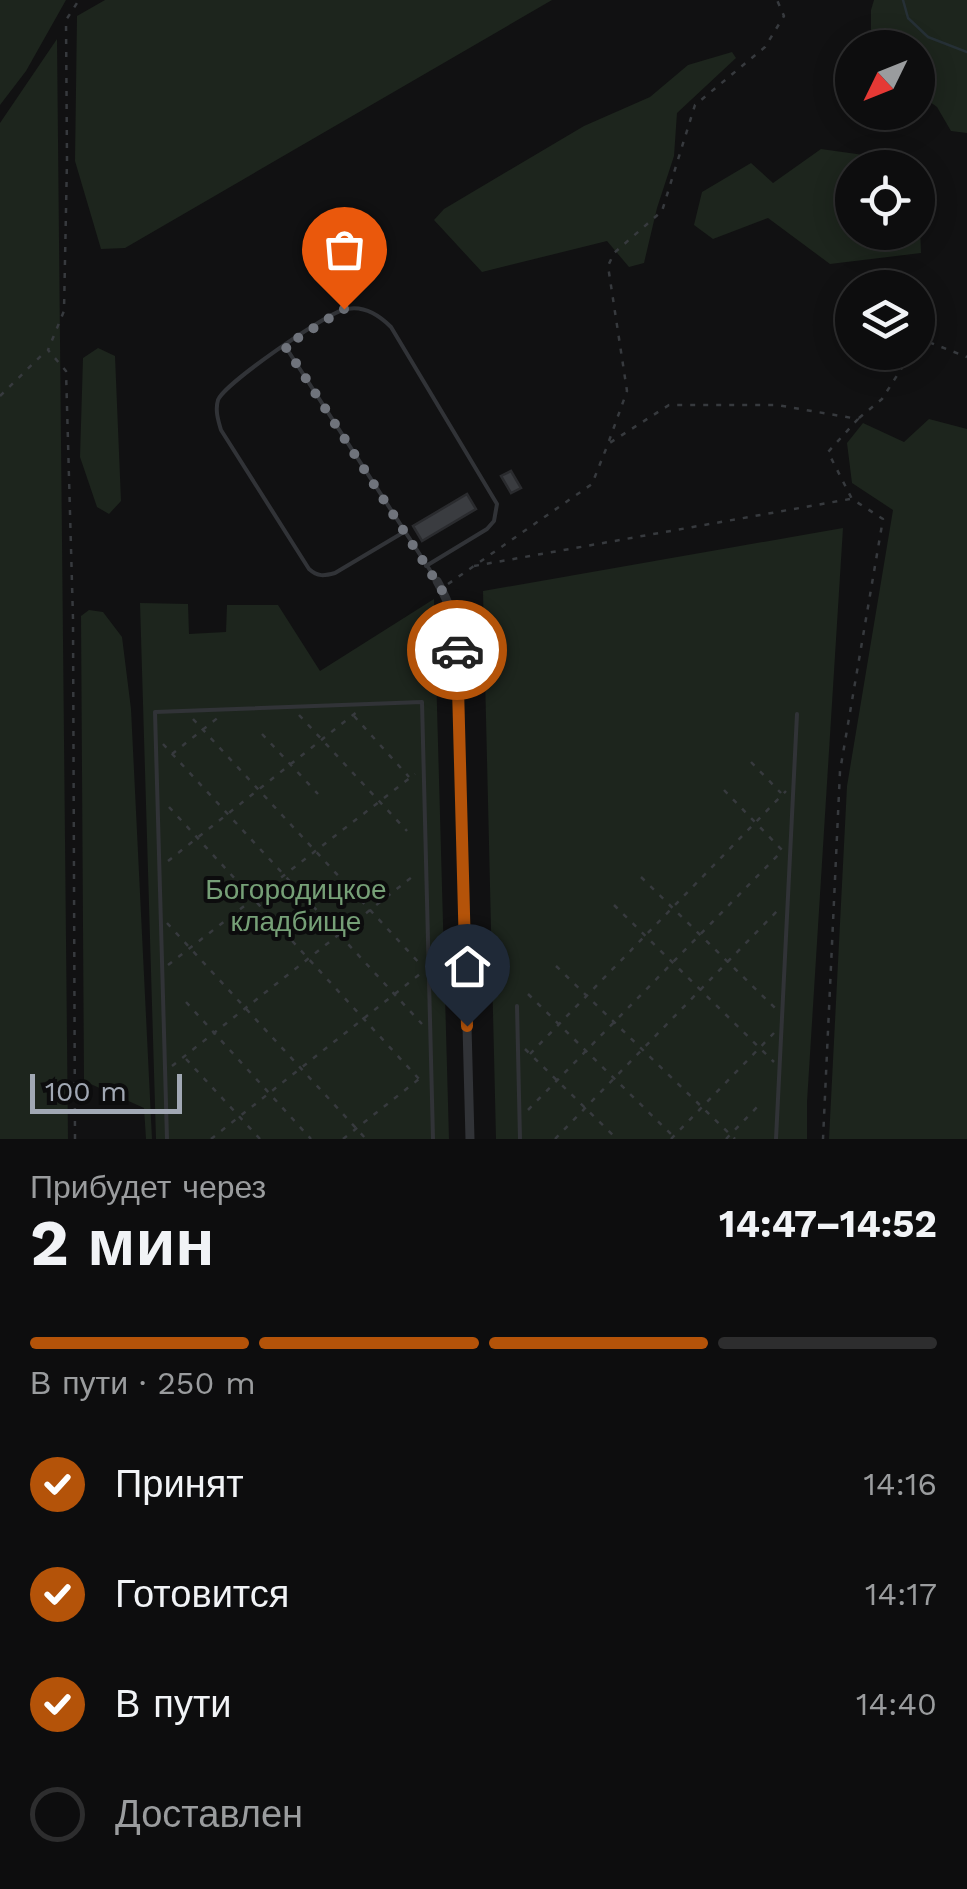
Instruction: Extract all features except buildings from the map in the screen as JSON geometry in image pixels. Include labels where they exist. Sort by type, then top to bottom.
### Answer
[{"type":"street","points":[[439,585],[450,603],[457,650],[470,1139]]},
{"type":"lane","points":[[404,532],[335,573],[316,575],[221,430],[217,402],[223,391],[344,309],[370,311],[390,327],[497,504],[494,521],[488,528],[426,566]]},
{"type":"lane","points":[[285,346],[439,585]]},
{"type":"lane","points":[[166,1139],[155,712],[422,702],[433,1139]]},
{"type":"lane","points":[[776,1139],[797,714]]},
{"type":"lane","points":[[517,1006],[520,1139]]},
{"type":"path","points":[[0,396],[48,350],[64,312],[66,20],[78,0]]},
{"type":"path","points":[[439,585],[592,484],[627,391],[608,266],[614,253],[662,211],[695,105],[764,47],[784,16],[777,0]]},
{"type":"path","points":[[935,345],[967,358]]},
{"type":"path","points":[[48,350],[66,371],[73,619],[75,1139]]},
{"type":"path","points":[[823,1139],[840,771],[883,520],[852,498],[828,452],[882,400],[901,370]]},
{"type":"path","points":[[608,444],[669,406],[777,404],[858,419]]},
{"type":"path","points":[[473,566],[852,498]]},
{"type":"path","points":[[159,868],[366,704]]},
{"type":"path","points":[[172,754],[230,709]]},
{"type":"path","points":[[294,709],[407,831]]},
{"type":"path","points":[[186,711],[426,970],[211,1139]]},
{"type":"path","points":[[353,715],[410,778]]},
{"type":"path","points":[[262,734],[318,794]]},
{"type":"path","points":[[156,736],[423,1025]]},
{"type":"path","points":[[751,762],[782,794]]},
{"type":"path","points":[[162,970],[424,767]]},
{"type":"path","points":[[530,1054],[794,783]]},
{"type":"path","points":[[724,790],[782,851]]},
{"type":"path","points":[[170,808],[420,1079],[342,1139]]},
{"type":"path","points":[[527,1112],[791,842]]},
{"type":"path","points":[[165,1072],[426,866]]},
{"type":"path","points":[[641,877],[780,1013]]},
{"type":"path","points":[[614,905],[778,1066]]},
{"type":"path","points":[[555,1139],[782,906]]},
{"type":"path","points":[[162,918],[366,1139]]},
{"type":"path","points":[[556,966],[736,1139]]},
{"type":"path","points":[[528,994],[673,1138],[780,1028]]},
{"type":"path","points":[[186,1002],[312,1139]]},
{"type":"path","points":[[518,1042],[618,1139]]},
{"type":"path","points":[[184,1057],[260,1139]]},
{"type":"path","points":[[726,1139],[760,1104]]},
{"type":"green space","points":[[0,0],[66,0],[26,71],[0,105]]},
{"type":"green space","points":[[105,0],[552,0],[125,248],[101,249],[75,161],[77,16]]},
{"type":"green space","points":[[874,0],[967,0],[967,133],[951,131],[935,106],[935,30],[871,30]]},
{"type":"green space","points":[[57,39],[68,1139],[0,1139],[0,123]]},
{"type":"green space","points":[[732,52],[736,58],[677,113],[674,156],[644,263],[629,267],[607,241],[482,272],[434,220],[444,209],[584,126],[650,97],[688,65]]},
{"type":"green space","points":[[821,149],[835,151],[835,250],[921,253],[830,264],[768,218],[713,239],[694,225],[702,192],[751,163],[773,183]]},
{"type":"green space","points":[[98,348],[115,356],[121,501],[109,514],[97,507],[80,457],[83,358]]},
{"type":"green space","points":[[929,419],[967,429],[967,1139],[829,1139],[847,786],[893,510],[852,483],[847,443],[863,423],[904,442]]},
{"type":"green space","points":[[843,528],[807,1139],[496,1139],[483,591]]},
{"type":"green space","name":"Богородицкое кладбище","points":[[434,599],[449,1139],[156,1139],[140,603],[188,604],[189,634],[226,632],[227,605],[278,605],[320,671]]},
{"type":"green space","points":[[89,610],[103,612],[122,637],[131,709],[152,1139],[146,1139],[144,1108],[84,1081],[81,616]]},
{"type":"waterway","points":[[903,0],[908,18],[928,37],[967,52]]},
{"type":"way so far","points":[[344,309],[285,346],[450,603],[457,650]]},
{"type":"route","points":[[457,650],[467,1026]]}]
